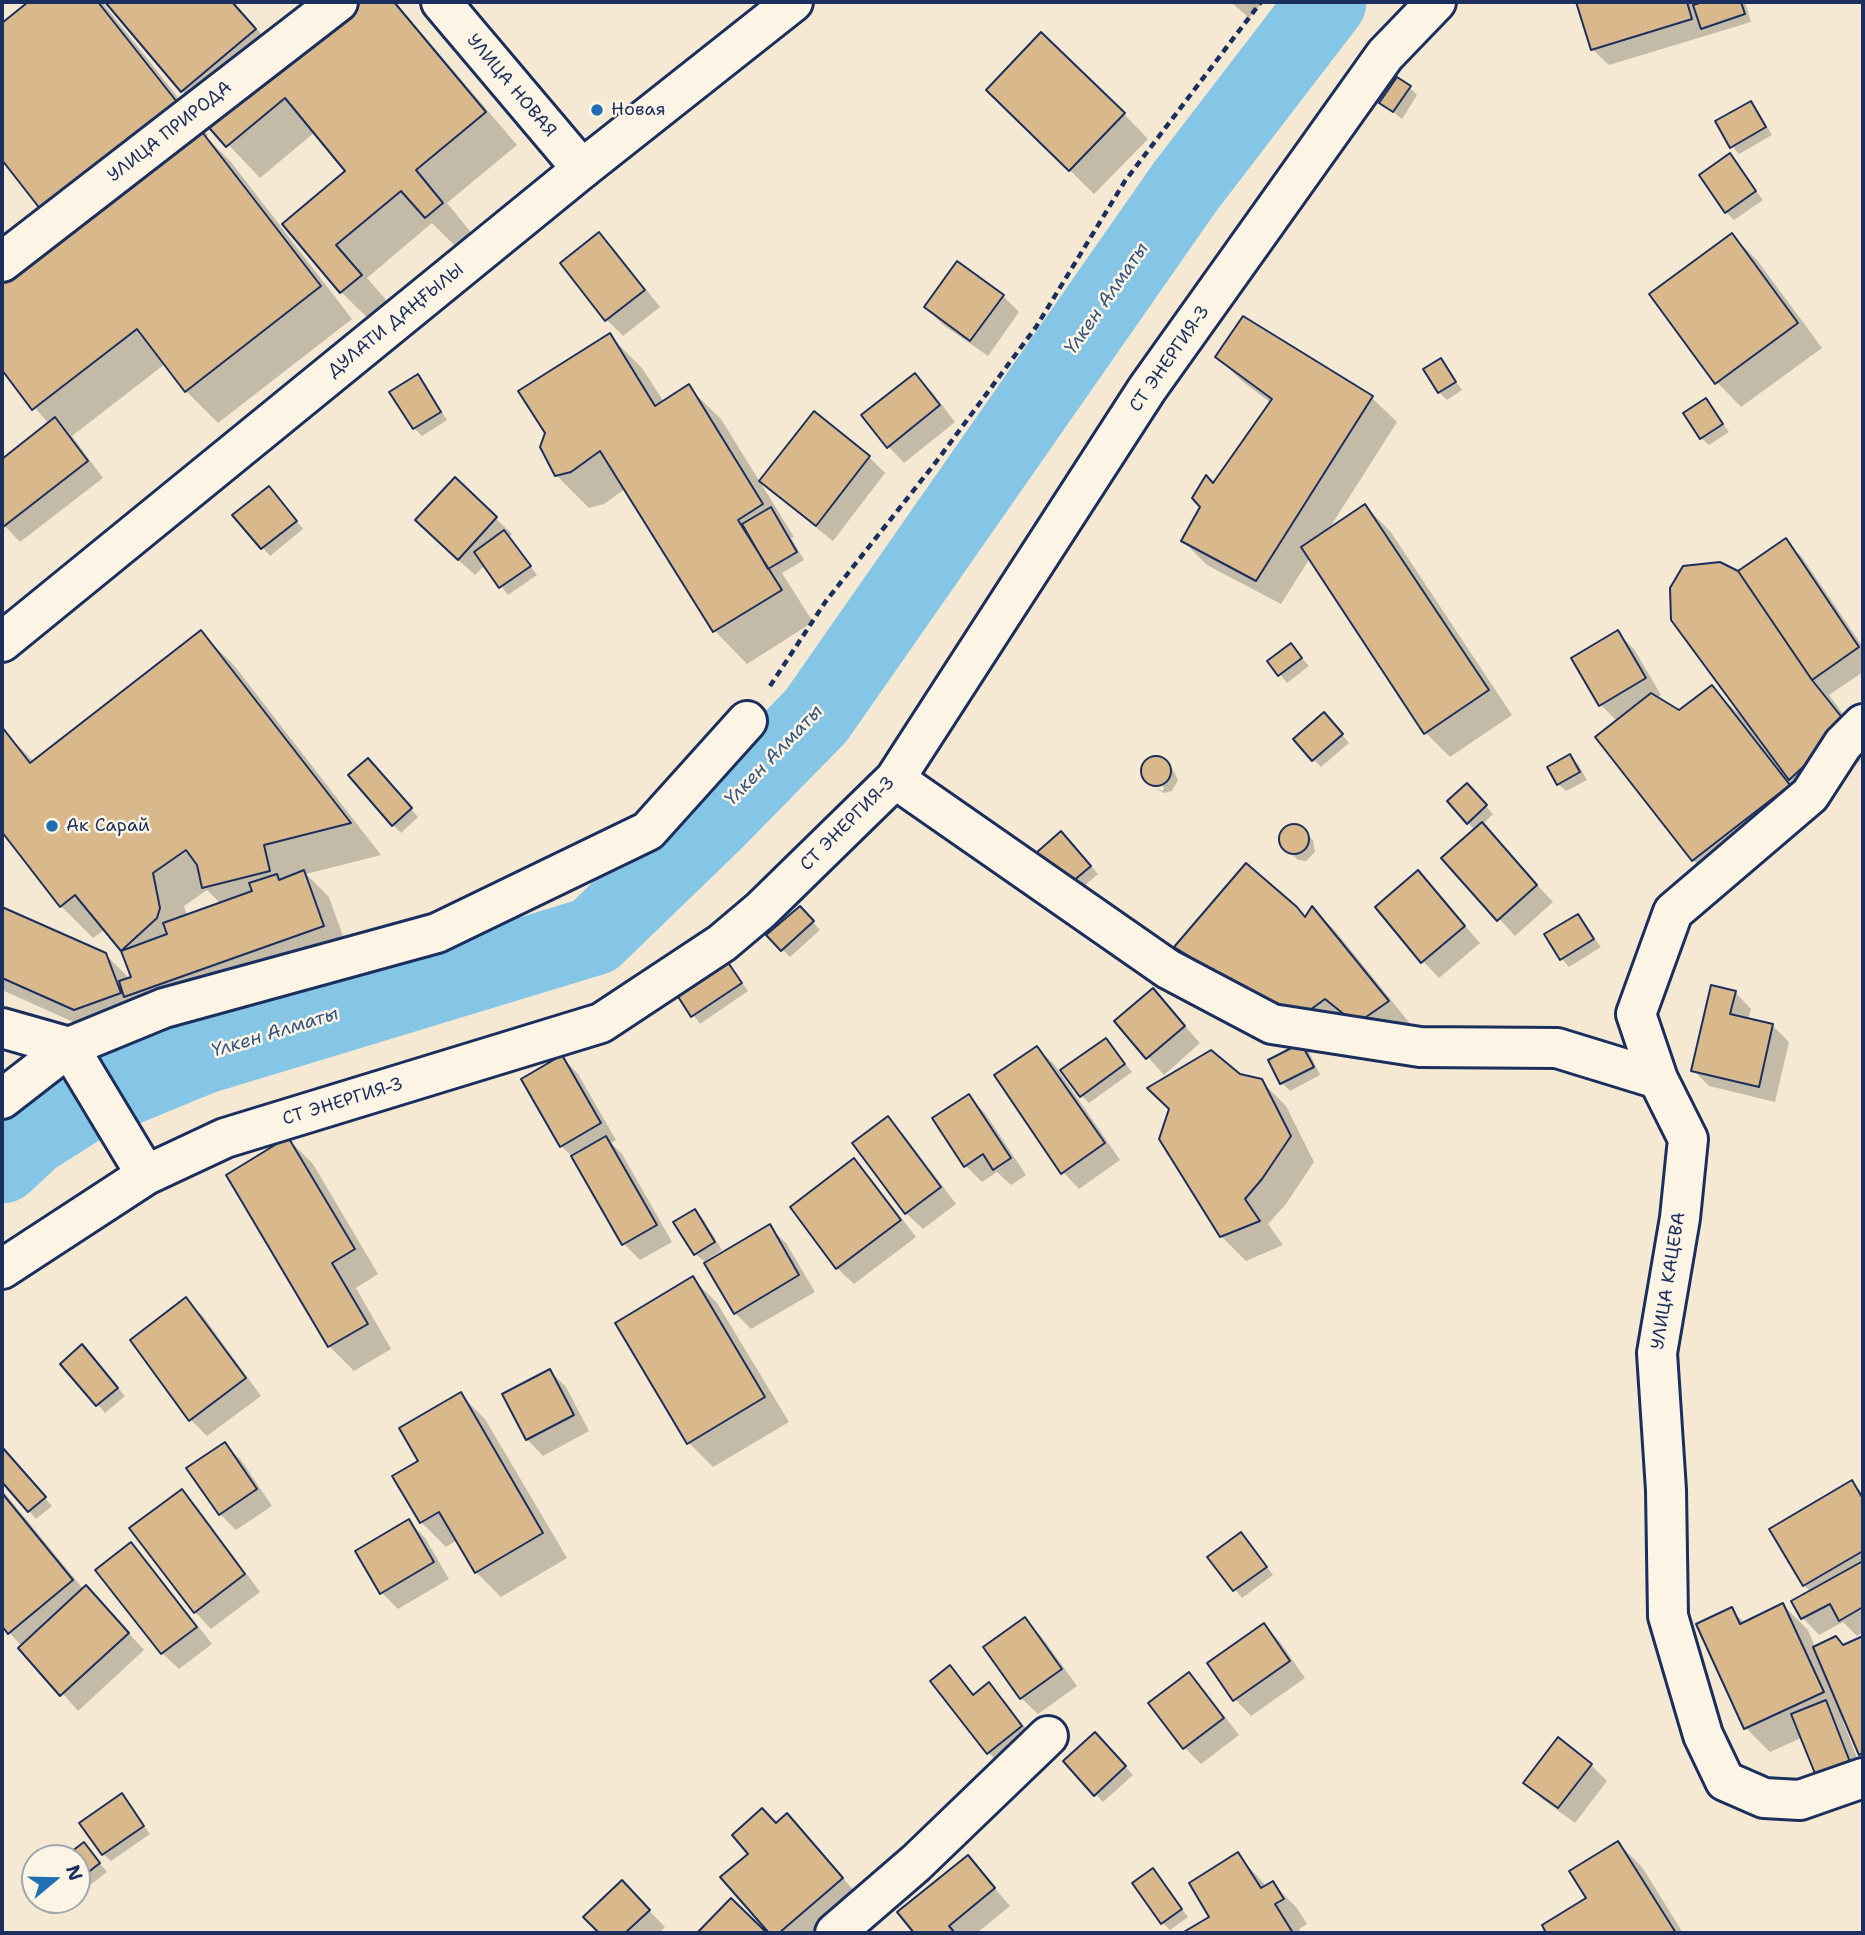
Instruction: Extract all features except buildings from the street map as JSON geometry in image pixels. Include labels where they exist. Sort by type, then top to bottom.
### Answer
[{"type":"street","name":"УЛИЦА ПРИРОДА","points":[[2,262],[338,2]]},
{"type":"street","name":"УЛИЦА НОВАЯ","points":[[441,2],[582,169]]},
{"type":"street","name":"ДУЛАТИ ДАҢҒЫЛЫ","points":[[2,642],[582,169],[793,2]]},
{"type":"street","name":"СТ ЭНЕРГИЯ-3","points":[[2,1269],[137,1161],[225,1138],[601,1023],[722,943],[761,910],[895,779],[1147,389],[1385,55],[1436,2]]},
{"type":"street","points":[[2,1099],[78,1063],[164,1008],[437,933],[648,831],[747,721]]},
{"type":"street","name":"УЛИЦА КАЦЕВА","points":[[1863,724],[1843,744],[1810,795],[1673,912],[1636,1014],[1658,1079],[1688,1139],[1680,1218],[1657,1353],[1666,1490],[1668,1616],[1703,1735],[1725,1781],[1764,1798],[1800,1800],[1863,1778]]},
{"type":"street","points":[[895,779],[1168,969],[1272,1024],[1420,1047],[1557,1048],[1658,1079]]},
{"type":"street","points":[[2,1028],[78,1063],[137,1161]]},
{"type":"street","points":[[835,1933],[916,1863],[1048,1736]]},
{"type":"path","points":[[747,721],[826,601],[936,462],[1036,327],[1125,181],[1261,2]]},
{"type":"waterway","name":"Үлкен Алматы","points":[[2,1164],[31,1137],[83,1104],[202,1055],[594,936],[816,716],[1185,187],[1327,2]]},
{"type":"place","name":"Новая","points":[[597,110]]},
{"type":"place","name":"Ак Сарай","points":[[52,826]]}]
